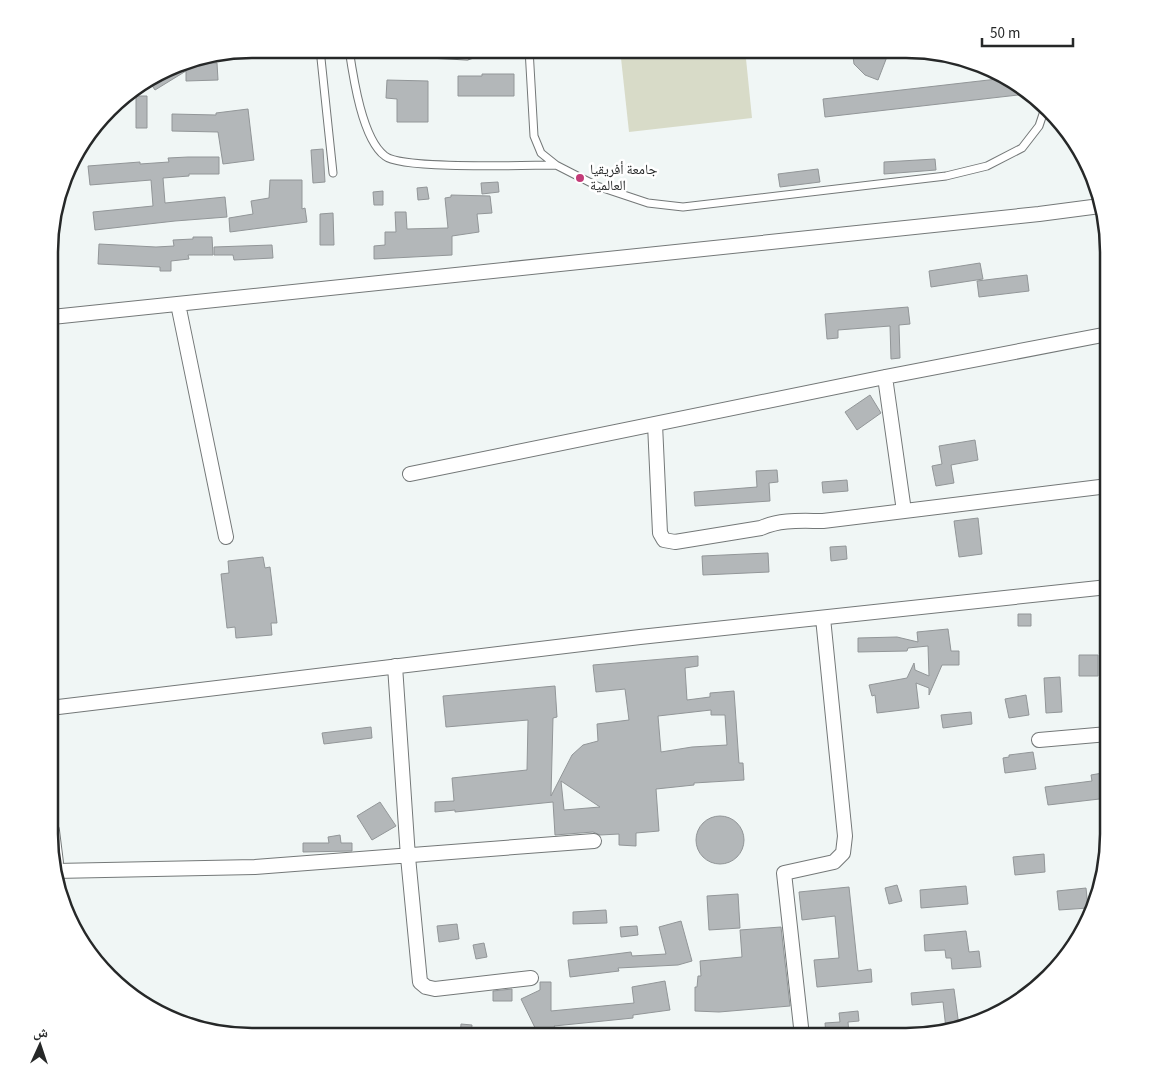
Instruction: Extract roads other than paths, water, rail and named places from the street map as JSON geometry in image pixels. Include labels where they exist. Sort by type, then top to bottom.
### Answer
[{"type":"street","points":[[58,316],[1094,207]]},
{"type":"street","points":[[178,304],[226,536]]},
{"type":"street","points":[[410,474],[885,377],[1100,336]]},
{"type":"street","points":[[885,377],[904,511]]},
{"type":"street","points":[[655,424],[660,533],[664,540],[675,542],[761,528],[772,523],[784,521],[823,521],[1100,487]]},
{"type":"street","points":[[58,707],[396,666],[1100,588]]},
{"type":"street","points":[[801,1028],[784,873],[834,862],[843,853],[846,836],[823,618]]},
{"type":"street","points":[[396,666],[408,857],[420,982],[426,987],[435,989],[531,978]]},
{"type":"street","points":[[1039,740],[1100,735]]},
{"type":"street","points":[[61,871],[255,867],[408,857],[594,841]]},
{"type":"lane","points":[[321,58],[333,173]]},
{"type":"lane","points":[[350,58],[355,86],[365,122],[378,149],[386,158],[424,165],[556,165]]},
{"type":"lane","points":[[530,58],[534,136],[541,153],[556,165],[597,186],[648,203],[683,207],[946,176],[987,166],[1022,148],[1039,126],[1043,114]]},
{"type":"place","name":"جامعة أفريقيا العالمية","points":[[580,178]]}]
